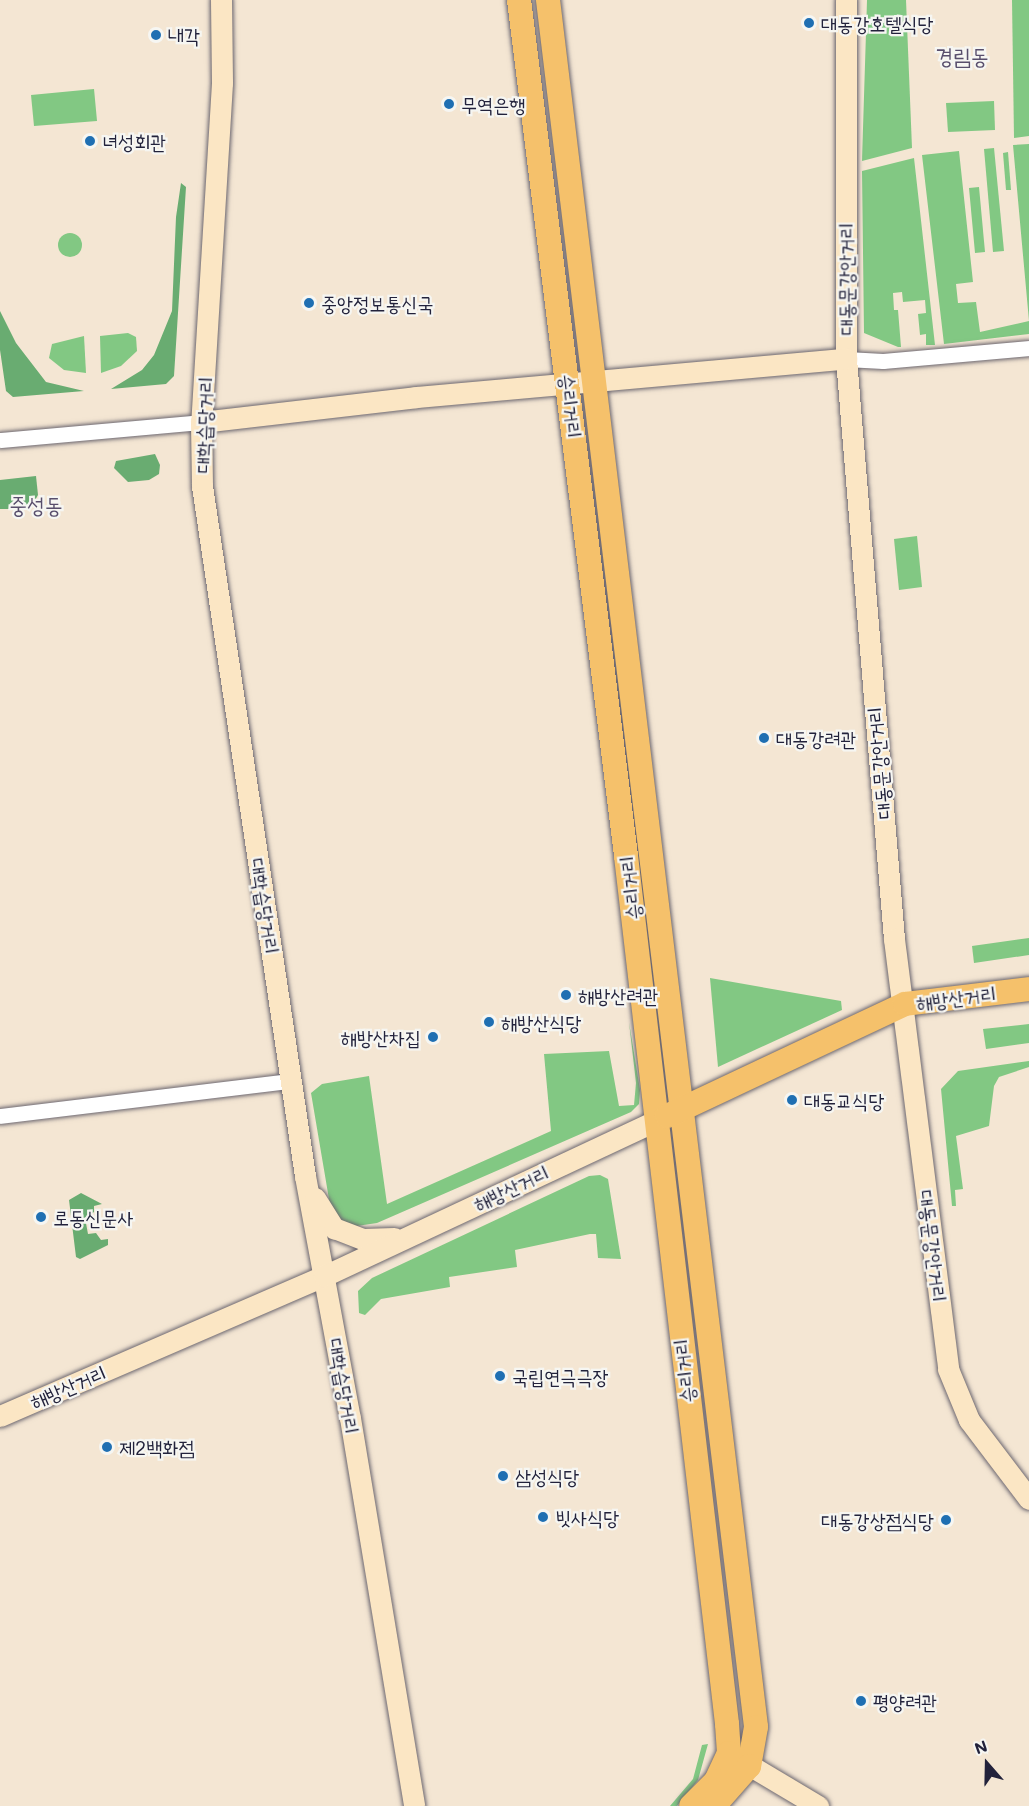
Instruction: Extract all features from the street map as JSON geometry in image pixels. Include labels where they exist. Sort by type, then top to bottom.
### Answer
[{"type":"main road","name":"대학습당거리","points":[[221,0],[223,31],[219,158],[201,422],[202,486],[305,1176],[414,1806]]},
{"type":"main road","name":"승리거리","points":[[519,0],[657,1120],[729,1753]]},
{"type":"main road","name":"승리거리","points":[[548,0],[752,1680],[756,1727],[749,1766]]},
{"type":"main road","name":"대동문강안거리","points":[[846,0],[846,359],[894,939],[905,1004],[948,1369],[969,1420],[1029,1499]]},
{"type":"main road","points":[[201,422],[594,380],[846,359]]},
{"type":"main road","name":"해방산거리","points":[[0,1416],[324,1276],[905,1004],[1029,989]]},
{"type":"main road","points":[[305,1176],[320,1210],[334,1228],[363,1239],[403,1238]]},
{"type":"main road","points":[[691,1806],[716,1781],[729,1753],[818,1806]]},
{"type":"main road","points":[[714,1806],[749,1766]]},
{"type":"street","points":[[846,359],[883,361],[1029,348]]},
{"type":"street","points":[[0,440],[201,422]]},
{"type":"street","points":[[0,1116],[291,1081]]},
{"type":"green space","points":[[867,0],[906,0],[912,148],[862,161]]},
{"type":"green space","points":[[1012,0],[1029,0],[1029,136],[1014,138]]},
{"type":"green space","points":[[94,89],[97,121],[34,126],[31,95]]},
{"type":"green space","points":[[994,101],[995,130],[948,132],[946,103]]},
{"type":"green space","points":[[1029,144],[1029,321],[1013,145]]},
{"type":"green space","points":[[994,148],[1004,251],[993,252],[984,149]]},
{"type":"green space","points":[[959,151],[973,282],[956,284],[958,303],[976,302],[980,332],[1029,321],[1029,334],[944,344],[922,155]]},
{"type":"green space","points":[[1008,152],[1011,190],[1006,190],[1003,153]]},
{"type":"green space","points":[[914,158],[935,345],[926,345],[926,334],[920,335],[918,314],[926,313],[925,300],[903,302],[902,292],[893,293],[894,310],[898,310],[901,347],[898,347],[864,333],[862,171]]},
{"type":"green space","points":[[181,183],[186,187],[174,376],[166,384],[111,389],[142,370],[154,355],[172,311],[176,217]]},
{"type":"green space","points":[[979,187],[985,252],[975,253],[969,188]]},
{"type":"green space","points":[[65,233],[75,233],[82,240],[82,250],[75,257],[65,257],[58,250],[58,240]]},
{"type":"green space","points":[[0,311],[16,343],[46,382],[84,391],[13,397],[6,391],[0,350]]},
{"type":"green space","points":[[128,333],[136,337],[137,351],[121,366],[101,373],[100,336]]},
{"type":"green space","points":[[84,336],[86,373],[64,370],[49,358],[52,344]]},
{"type":"green space","points":[[155,454],[160,465],[159,474],[149,480],[128,482],[114,468],[116,461]]},
{"type":"green space","points":[[36,476],[38,495],[33,504],[25,509],[0,509],[0,480]]},
{"type":"green space","points":[[917,536],[922,587],[899,590],[894,539]]},
{"type":"green space","points":[[1029,938],[1029,955],[974,963],[972,946]]},
{"type":"green space","points":[[710,978],[841,1001],[842,1010],[718,1067]]},
{"type":"green space","points":[[629,1022],[640,1090],[639,1104],[631,1112],[377,1223],[350,1227],[331,1211],[311,1093],[322,1084],[369,1076],[387,1204],[551,1131],[544,1054],[609,1051],[619,1106],[634,1105],[636,1083]]},
{"type":"green space","points":[[1029,1024],[1029,1043],[986,1049],[983,1029]]},
{"type":"green space","points":[[1029,1061],[1029,1067],[999,1077],[994,1086],[989,1126],[956,1136],[963,1189],[955,1190],[956,1206],[952,1206],[941,1089],[958,1071]]},
{"type":"green space","points":[[600,1175],[608,1179],[621,1259],[598,1258],[596,1234],[590,1234],[515,1250],[517,1267],[449,1277],[450,1287],[381,1299],[365,1315],[359,1313],[358,1291],[372,1278],[589,1176]]},
{"type":"green space","points":[[81,1193],[102,1204],[94,1206],[94,1212],[85,1218],[88,1234],[96,1233],[101,1240],[108,1239],[108,1245],[80,1259],[76,1257],[69,1200]]},
{"type":"green space","points":[[708,1744],[698,1780],[677,1806],[670,1806],[693,1779],[702,1745]]},
{"type":"place","name":"대동강호텔식당","points":[[809,23]]},
{"type":"place","name":"내각","points":[[156,35]]},
{"type":"place","name":"무역은행","points":[[449,104]]},
{"type":"place","name":"녀성회관","points":[[90,141]]},
{"type":"place","name":"중앙정보통신국","points":[[309,303]]},
{"type":"place","name":"대동강려관","points":[[764,738]]},
{"type":"place","name":"해방산려관","points":[[566,995]]},
{"type":"place","name":"해방산식당","points":[[489,1022]]},
{"type":"place","name":"해방산차집","points":[[433,1037]]},
{"type":"place","name":"대동교식당","points":[[792,1100]]},
{"type":"place","name":"로동신문사","points":[[41,1217]]},
{"type":"place","name":"국립연극극장","points":[[500,1376]]},
{"type":"place","name":"제2백화점","points":[[107,1447]]},
{"type":"place","name":"삼성식당","points":[[503,1476]]},
{"type":"place","name":"빗사식당","points":[[543,1517]]},
{"type":"place","name":"대동강상점식당","points":[[946,1520]]},
{"type":"place","name":"평양려관","points":[[861,1701]]},
{"type":"district","name":"경림동","points":[[962,56]]},
{"type":"district","name":"중성동","points":[[36,505]]}]
